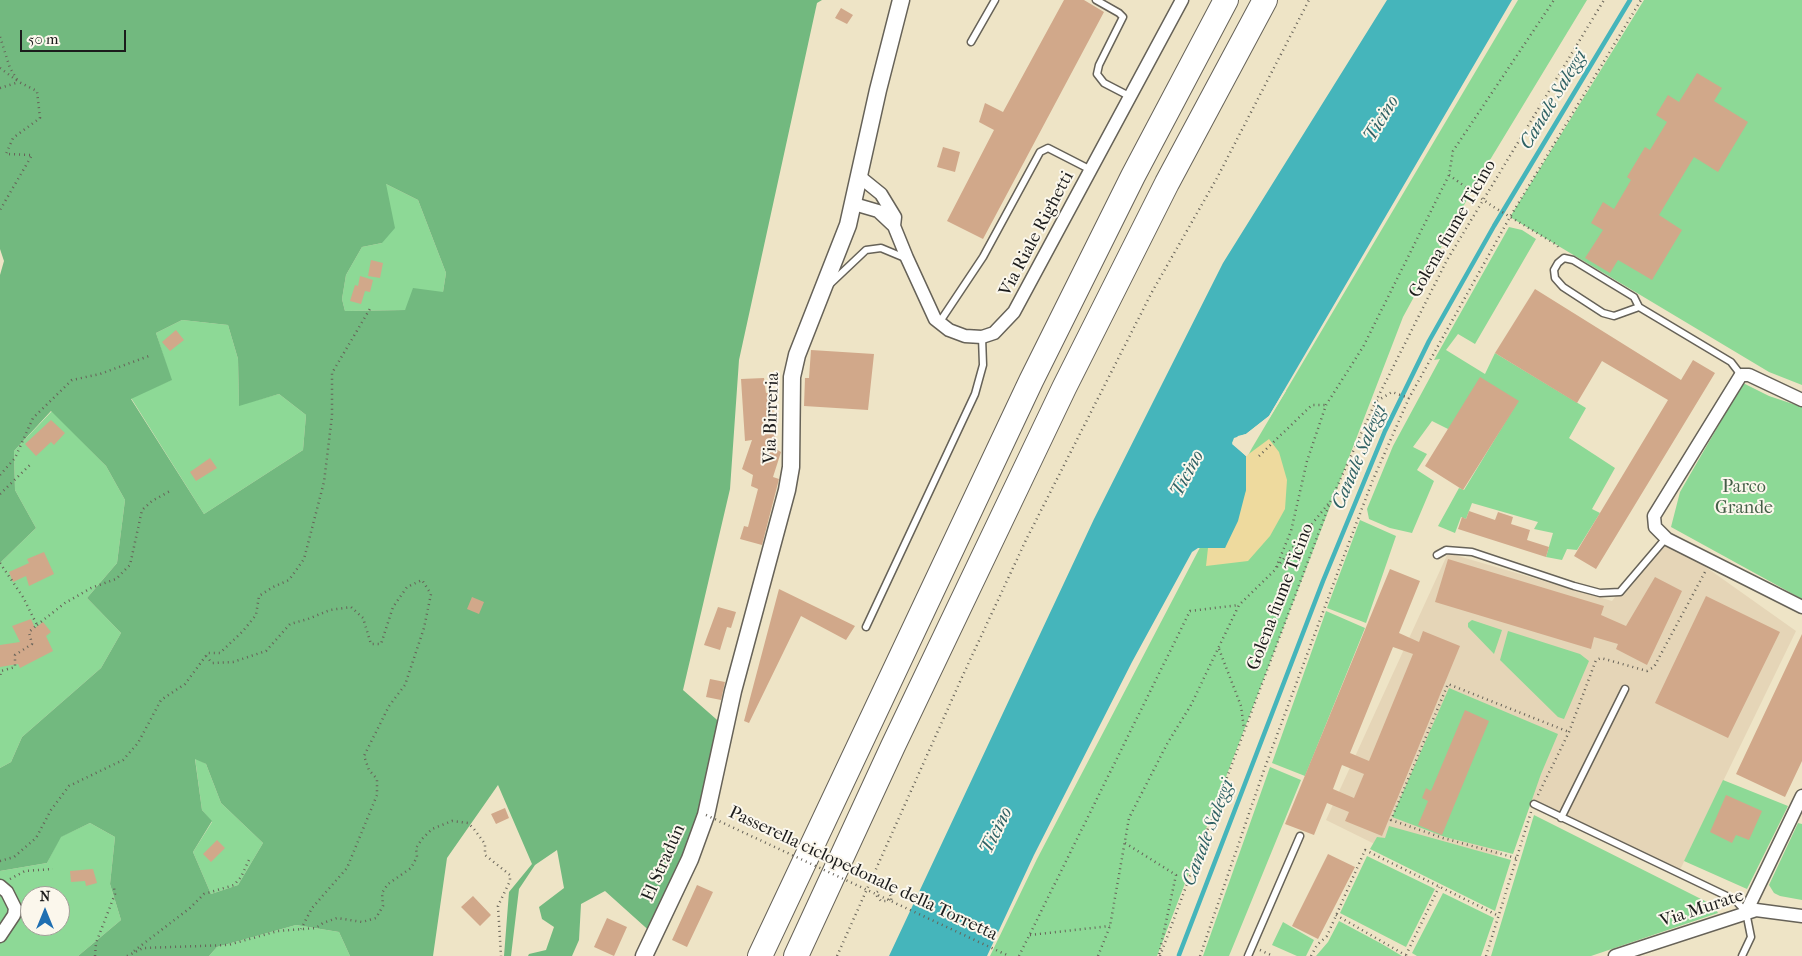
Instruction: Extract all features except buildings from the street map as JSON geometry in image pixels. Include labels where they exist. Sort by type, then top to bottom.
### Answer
[{"type":"highway","points":[[760,956],[1031,381],[1133,176],[1226,0]]},
{"type":"highway","points":[[796,956],[893,746],[1064,388],[1163,192],[1265,0]]},
{"type":"street","name":"Via Birreria","points":[[713,784],[732,691],[787,490],[791,458],[792,377],[795,362],[804,332],[841,246],[854,204],[878,90],[901,0]]},
{"type":"street","name":"Via Riale Righetti","points":[[982,337],[1000,329],[1014,312],[1182,0]]},
{"type":"street","points":[[860,178],[881,194],[895,218],[894,226]]},
{"type":"street","points":[[854,204],[878,211],[894,226],[931,314],[939,323],[956,334],[982,337]]},
{"type":"street","points":[[1802,400],[1749,376],[1741,375],[1654,516],[1655,527],[1666,538],[1802,607]]},
{"type":"street","name":"El Stradún","points":[[644,956],[690,859],[706,815],[713,784]]},
{"type":"street","points":[[1746,912],[1802,796]]},
{"type":"street","points":[[0,936],[14,916],[15,908],[7,892],[1,886]]},
{"type":"street","name":"Via Murate","points":[[1615,956],[1746,912],[1764,910],[1802,916]]},
{"type":"lane","points":[[971,42],[995,0]]},
{"type":"lane","points":[[1096,0],[1120,13],[1123,17],[1099,65],[1097,74],[1104,83],[1131,97]]},
{"type":"lane","points":[[939,323],[984,257],[1044,149],[1052,150],[1091,170]]},
{"type":"lane","points":[[822,293],[866,250],[881,248],[907,258]]},
{"type":"lane","points":[[1639,306],[1614,316],[1603,313],[1563,287],[1555,278],[1554,270],[1564,258],[1573,260],[1634,297],[1639,306],[1731,362],[1741,375]]},
{"type":"lane","points":[[866,627],[975,394],[983,365],[982,337]]},
{"type":"lane","points":[[1437,555],[1446,550],[1472,552],[1574,586],[1600,593],[1620,592],[1666,538]]},
{"type":"lane","points":[[1562,818],[1625,689]]},
{"type":"lane","points":[[1534,804],[1728,896],[1746,912],[1751,937],[1742,956]]},
{"type":"lane","points":[[1248,956],[1300,836]]},
{"type":"path","points":[[837,956],[963,675],[1026,540],[1152,292],[1217,178],[1309,0]]},
{"type":"path","points":[[1275,570],[1291,531],[1307,462],[1326,405],[1363,347],[1449,175],[1453,151],[1554,0]]},
{"type":"path","name":"Golena fiume Ticino","points":[[1159,956],[1331,500],[1376,401],[1448,260],[1604,0]]},
{"type":"path","points":[[1200,956],[1264,770],[1372,482],[1407,398],[1510,217],[1641,0]]},
{"type":"path","points":[[0,37],[10,68],[19,82]]},
{"type":"path","points":[[0,68],[19,82],[37,91],[40,118],[13,138],[6,154],[32,155],[0,210]]},
{"type":"path","points":[[0,88],[19,82]]},
{"type":"path","points":[[1449,175],[1498,210],[1557,245],[1564,258]]},
{"type":"path","points":[[0,861],[14,857],[36,838],[51,810],[69,786],[123,760],[138,743],[161,700],[185,684],[208,653],[220,653],[256,615],[259,596],[289,580],[304,559],[324,482],[332,416],[332,373],[371,306]]},
{"type":"path","points":[[0,475],[15,458],[33,418],[72,380],[100,374],[149,356]]},
{"type":"path","points":[[1376,401],[1392,392],[1407,398]]},
{"type":"path","points":[[1259,456],[1312,405],[1326,405]]},
{"type":"path","points":[[0,494],[32,463]]},
{"type":"path","points":[[0,676],[1,671],[15,666],[15,655],[32,644],[29,632],[37,625],[65,603],[91,588],[116,579],[130,565],[142,510],[152,501],[172,490]]},
{"type":"path","points":[[1098,956],[1110,926],[1129,818],[1167,744],[1192,705],[1239,605],[1275,570],[1331,500]]},
{"type":"path","points":[[1598,658],[1635,670],[1647,671],[1654,668],[1710,561]]},
{"type":"path","points":[[0,563],[23,597],[37,625]]},
{"type":"path","points":[[206,655],[212,663],[233,662],[266,650],[290,624],[308,620],[330,610],[351,606],[363,618],[371,644],[381,644],[393,607],[407,587],[422,580],[431,594],[424,628],[406,685],[389,706],[364,756],[369,770],[377,779],[377,795],[347,868],[312,908],[301,929]]},
{"type":"path","points":[[1019,956],[1190,611],[1239,605]]},
{"type":"path","points":[[1219,648],[1241,706],[1244,730]]},
{"type":"path","points":[[1516,858],[1443,838],[1391,820],[1448,684],[1569,732]]},
{"type":"path","name":"Passerella ciclopedonale della Torretta","points":[[706,815],[1009,956]]},
{"type":"path","points":[[127,956],[143,948],[228,945],[278,930],[316,928],[323,922],[337,918],[362,922],[376,918],[383,906],[382,893],[388,884],[410,868],[417,857],[416,848],[422,839],[432,829],[452,822],[468,823],[484,844],[486,855],[510,875],[510,881],[498,906],[501,956]]},
{"type":"path","points":[[1125,843],[1176,875],[1159,956]]},
{"type":"path","points":[[1311,956],[1316,945],[1328,936],[1365,850],[1499,916]]},
{"type":"path","points":[[131,954],[190,908],[204,894],[234,885],[241,877],[249,860]]},
{"type":"path","points":[[1,886],[15,875],[25,871],[53,869]]},
{"type":"path","points":[[871,881],[888,889],[891,897],[886,902],[881,901],[876,896],[877,892],[882,888],[889,888],[892,892],[891,901]]},
{"type":"path","points":[[1336,916],[1407,956],[1440,887]]},
{"type":"path","points":[[95,956],[102,925],[115,894],[114,888]]},
{"type":"path","points":[[1030,935],[1110,926]]},
{"type":"path","points":[[1252,947],[1273,956]]},
{"type":"shaded area","points":[[1662,536],[1796,631],[1679,872],[1533,799],[1474,893],[1326,820],[1448,553],[1612,601]]},
{"type":"green space","points":[[0,0],[822,0],[817,3],[739,360],[730,489],[683,690],[724,726],[707,808],[654,935],[605,891],[581,904],[579,940],[572,956],[528,956],[529,954],[546,950],[554,927],[542,919],[539,907],[564,888],[557,850],[535,865],[519,889],[511,956],[504,956],[509,892],[532,864],[498,785],[447,858],[433,956],[350,956],[339,932],[296,925],[217,947],[209,956],[78,956],[121,920],[110,884],[115,837],[90,823],[61,837],[47,863],[0,871],[0,768],[11,762],[22,737],[101,668],[121,633],[87,598],[117,563],[125,500],[106,466],[51,411],[14,451],[15,490],[36,528],[0,563],[0,275],[4,261],[0,249]],"holes":[[[386,184],[418,200],[446,273],[443,292],[413,288],[405,310],[345,311],[342,299],[346,275],[362,247],[382,243],[395,228]],[[182,320],[228,325],[238,359],[239,406],[279,394],[306,415],[303,450],[204,514],[131,399],[172,380],[156,333]],[[195,759],[206,764],[221,803],[263,843],[238,885],[211,894],[193,852],[212,821],[202,810]]]},
{"type":"green space","points":[[1518,0],[1587,0],[1476,183],[1403,317],[1157,956],[990,956],[1037,859],[1252,448]]},
{"type":"green space","points":[[1644,0],[1802,0],[1802,385],[1769,372],[1510,217]]},
{"type":"green space","points":[[386,184],[418,200],[446,273],[443,292],[405,310],[345,311],[342,299],[346,275],[362,247],[382,243]]},
{"type":"green space","points":[[1509,227],[1522,230],[1536,239],[1475,344],[1458,334],[1446,350],[1485,374],[1495,353],[1586,408],[1569,438],[1615,468],[1592,509],[1600,513],[1577,550],[1567,549],[1562,560],[1546,557],[1553,533],[1534,529],[1538,522],[1472,503],[1466,519],[1461,517],[1455,533],[1438,526],[1459,488],[1464,490],[1518,401],[1448,429],[1432,421],[1413,447],[1427,454],[1417,470],[1434,481],[1412,533],[1390,528],[1369,519],[1367,509],[1393,446],[1440,359],[1434,360]]},
{"type":"green space","points":[[182,320],[228,325],[238,359],[239,405],[279,394],[306,415],[303,450],[204,514],[131,398],[171,380],[156,333]]},
{"type":"green space","name":"Parco Grande","points":[[1743,383],[1769,396],[1802,407],[1802,599],[1671,527],[1680,492]]},
{"type":"green space","points":[[52,411],[106,466],[125,500],[117,563],[87,598],[121,633],[101,668],[22,737],[11,762],[0,768],[0,563],[36,528],[15,490],[14,451]]},
{"type":"green space","points":[[1360,520],[1396,536],[1366,623],[1327,608]]},
{"type":"green space","points":[[1326,611],[1365,628],[1305,776],[1272,763]]},
{"type":"green space","points":[[1472,620],[1502,630],[1494,654],[1468,627],[1468,623]]},
{"type":"green space","points":[[1508,631],[1580,654],[1589,661],[1564,719],[1558,717],[1500,660]]},
{"type":"green space","points":[[1449,688],[1558,734],[1541,774],[1513,854],[1445,837],[1392,817]]},
{"type":"green space","points":[[195,758],[206,764],[221,803],[263,843],[238,885],[211,894],[193,852],[212,822],[202,810]]},
{"type":"green space","points":[[1270,767],[1301,780],[1229,956],[1203,956]]},
{"type":"green space","points":[[1723,780],[1788,806],[1747,889],[1684,861]]},
{"type":"green space","points":[[1534,815],[1713,905],[1718,913],[1591,956],[1491,956]]},
{"type":"green space","points":[[90,823],[115,837],[110,884],[121,920],[78,956],[0,956],[0,871],[47,863],[60,837]]},
{"type":"green space","points":[[1798,823],[1802,824],[1802,900],[1780,896],[1774,893],[1769,885]]},
{"type":"green space","points":[[1389,826],[1511,860],[1495,911],[1370,849],[1377,837],[1385,838]]},
{"type":"green space","points":[[1367,856],[1435,889],[1406,947],[1340,913]]},
{"type":"green space","points":[[1443,893],[1494,918],[1481,956],[1417,956],[1412,953]]},
{"type":"green space","points":[[1339,921],[1402,956],[1316,956],[1328,942]]},
{"type":"green space","points":[[1283,922],[1314,940],[1306,956],[1297,956],[1272,945]]},
{"type":"green space","points":[[296,925],[339,932],[350,956],[209,956],[217,947]]},
{"type":"sand","points":[[1269,439],[1279,452],[1287,480],[1285,509],[1270,536],[1248,561],[1206,566],[1208,548],[1225,548],[1246,490],[1246,456]]},
{"type":"water","name":"Ticino","points":[[1387,0],[1512,0],[1269,416],[1246,434],[1238,436],[1232,444],[1246,456],[1246,490],[1238,521],[1225,548],[1198,548],[1192,552],[1132,662],[1034,855],[987,956],[889,956],[1094,519],[1223,263]]},
{"type":"pier","points":[[1284,391],[1286,391],[1270,417],[1247,436],[1236,440],[1235,443],[1248,455],[1246,456],[1232,443],[1234,438],[1246,434],[1269,416]]},
{"type":"waterway","name":"Canale Saleggi","points":[[1179,955],[1323,581],[1385,431],[1429,341],[1494,226],[1630,0]]}]
